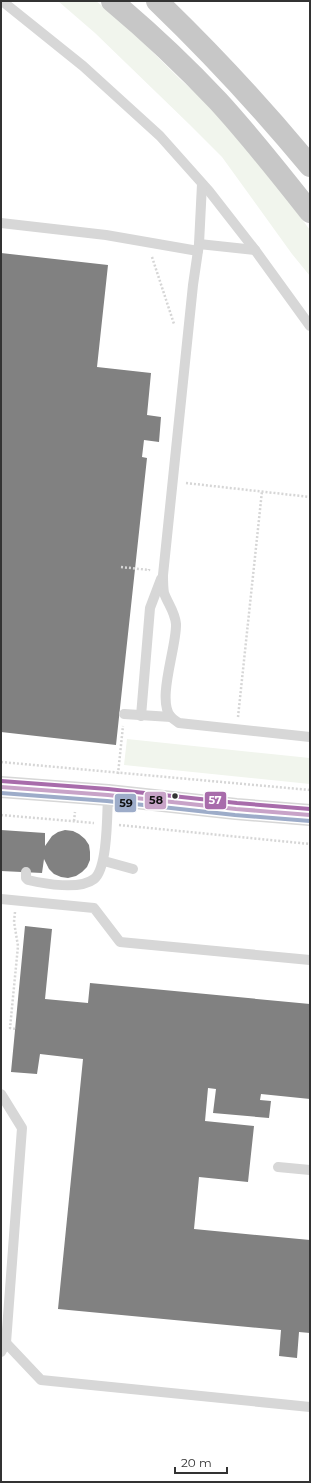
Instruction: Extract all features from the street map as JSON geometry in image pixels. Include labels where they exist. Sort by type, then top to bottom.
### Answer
[{"type":"highway","points":[[112,1],[180,62],[218,101],[263,153],[310,212]]},
{"type":"highway","points":[[157,1],[238,82],[310,166]]},
{"type":"street","points":[[1,787],[108,795],[236,809],[310,815]]},
{"type":"lane","points":[[2,1],[83,66],[160,136],[202,184],[255,250],[310,326]]},
{"type":"lane","points":[[202,184],[198,247],[163,575],[164,594],[174,613],[176,624],[165,701],[171,717],[179,723],[310,737]]},
{"type":"lane","points":[[1,223],[198,247],[255,250]]},
{"type":"lane","points":[[141,716],[150,608],[163,575]]},
{"type":"lane","points":[[124,714],[171,717]]},
{"type":"lane","points":[[26,872],[26,878],[35,882],[71,885],[84,884],[96,878],[104,861],[108,795]]},
{"type":"lane","points":[[104,861],[133,869]]},
{"type":"lane","points":[[1,899],[94,908],[120,942],[310,960]]},
{"type":"lane","points":[[1,1094],[22,1128],[4,1348],[41,1380],[310,1407]]},
{"type":"lane","points":[[278,1167],[310,1170]]},
{"type":"path","points":[[151,255],[174,323],[173,330]]},
{"type":"path","points":[[173,481],[262,492],[310,496]]},
{"type":"path","points":[[236,730],[262,492]]},
{"type":"path","points":[[120,567],[148,570],[149,563]]},
{"type":"path","points":[[118,774],[124,714]]},
{"type":"path","points":[[1,762],[118,774],[310,790]]},
{"type":"path","points":[[1,814],[107,823],[310,844]]},
{"type":"path","points":[[16,900],[14,922],[18,946],[10,1028],[16,1029]]},
{"type":"shaded area","points":[[58,1],[96,1],[122,22],[181,80],[210,106],[280,190],[310,230],[310,276],[292,254],[222,157],[95,33]]},
{"type":"shaded area","points":[[127,739],[310,758],[310,784],[124,765]]},
{"type":"building","points":[[1,253],[108,265],[97,367],[151,373],[147,415],[161,417],[159,442],[144,440],[142,457],[147,458],[116,745],[1,732]]},
{"type":"building","points":[[1,830],[45,833],[45,846],[52,836],[58,832],[65,830],[73,831],[85,839],[89,845],[90,860],[87,867],[82,872],[76,876],[68,878],[54,874],[49,869],[44,859],[42,873],[1,871]]},
{"type":"building","points":[[25,926],[52,929],[45,999],[88,1003],[90,983],[310,1004],[310,1099],[261,1094],[260,1100],[271,1101],[269,1118],[213,1113],[216,1089],[208,1088],[205,1121],[254,1126],[248,1182],[199,1177],[194,1229],[310,1240],[310,1333],[299,1332],[297,1358],[279,1356],[281,1330],[58,1309],[83,1059],[40,1054],[37,1074],[11,1072]]},
{"type":"transit line","name":"57","points":[[1,781],[108,789],[237,803],[310,809]]},
{"type":"transit line","name":"58","points":[[1,787],[108,795],[236,809],[310,815]]},
{"type":"transit line","name":"59","points":[[1,793],[107,801],[235,815],[310,821]]}]
